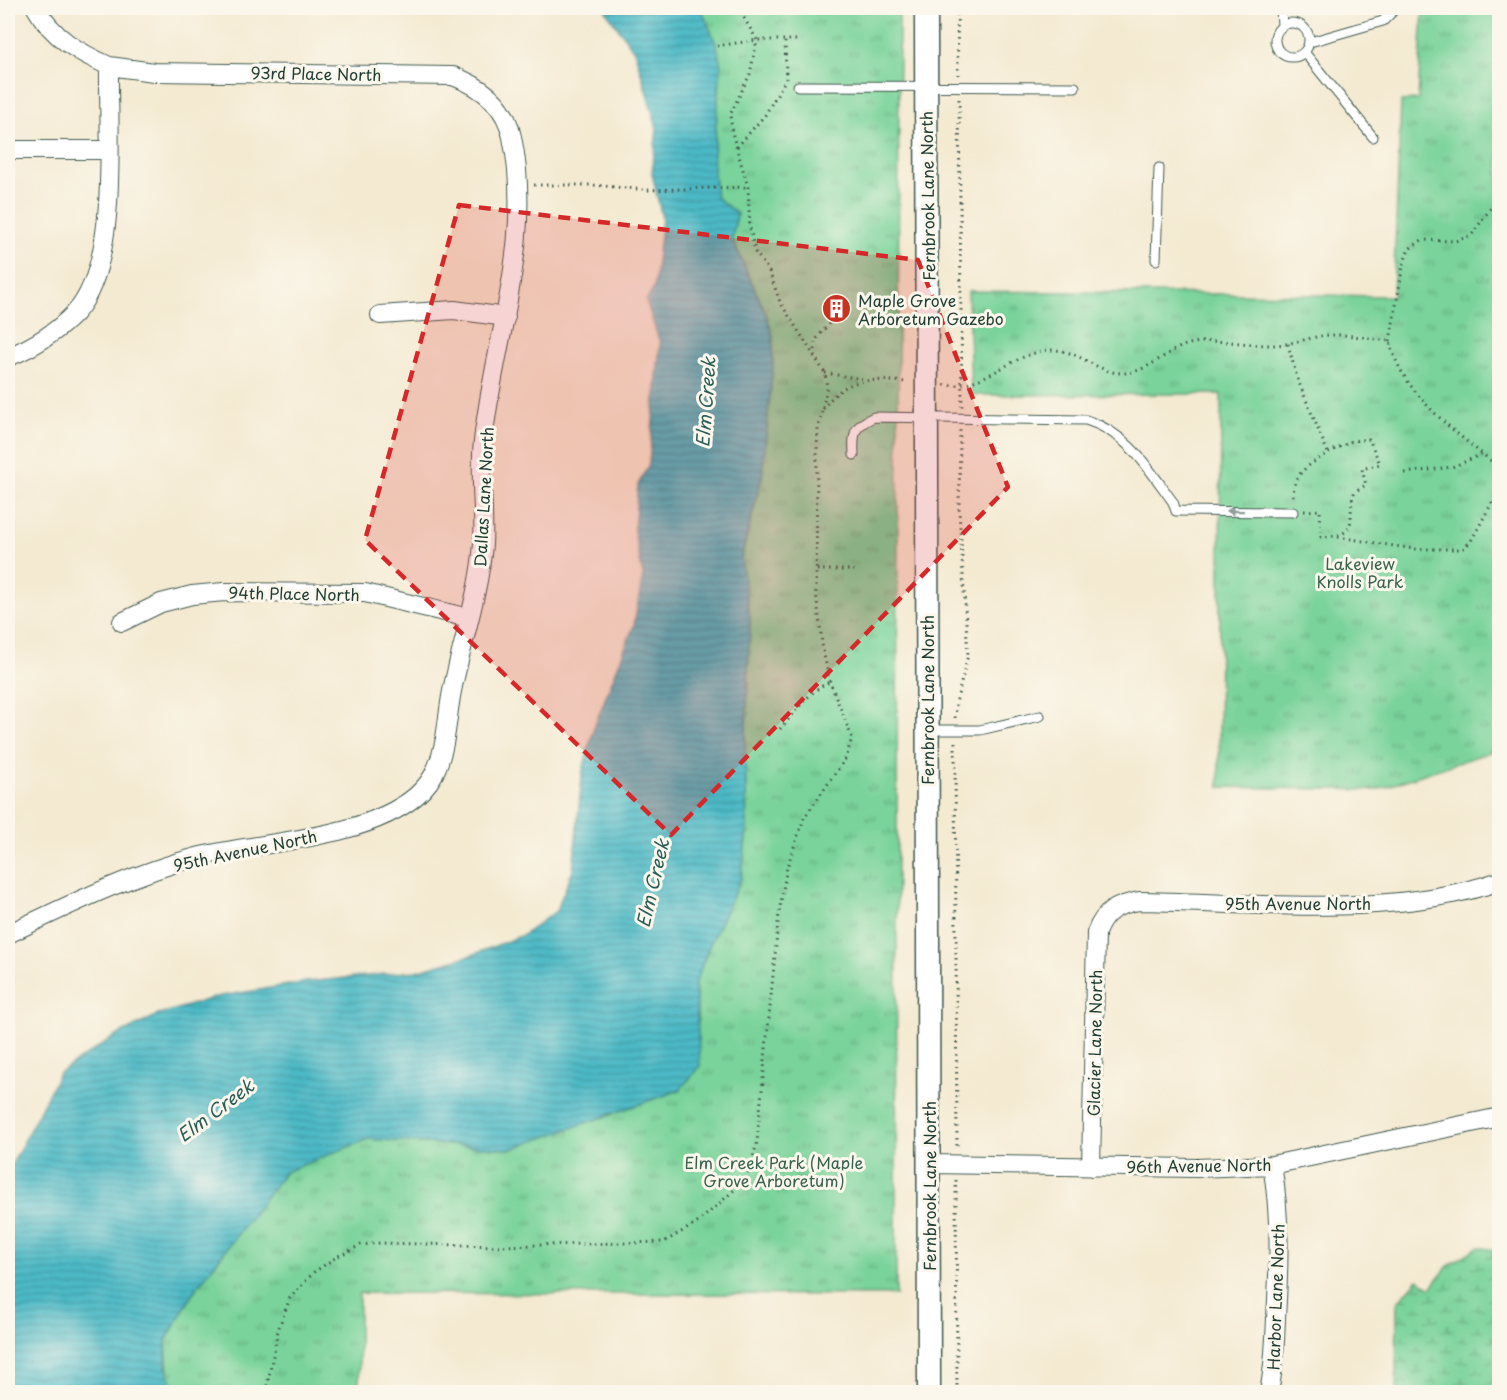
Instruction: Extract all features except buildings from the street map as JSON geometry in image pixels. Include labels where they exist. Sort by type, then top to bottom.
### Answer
[{"type":"street","name":"93rd Place North","points":[[36,8],[52,31],[66,44],[109,66],[154,72],[453,76],[487,93],[507,118]]},
{"type":"street","name":"Fernbrook Lane North","points":[[926,8],[929,1392]]},
{"type":"street","points":[[8,357],[52,333],[77,311],[94,280],[104,248],[109,66]]},
{"type":"street","name":"Dallas Lane North","points":[[416,796],[436,770],[442,753],[452,691],[477,585],[483,544],[483,441],[514,263],[516,157],[507,118]]},
{"type":"street","points":[[8,150],[108,150]]},
{"type":"street","points":[[380,315],[454,310],[506,317]]},
{"type":"street","name":"94th Place North","points":[[122,622],[161,603],[192,595],[224,592],[365,593],[469,618]]},
{"type":"street","name":"95th Avenue North","points":[[8,934],[101,892],[171,865],[199,857],[313,837],[380,816],[416,796]]},
{"type":"street","name":"95th Avenue North","points":[[1101,921],[1110,910],[1122,904],[1139,901],[1347,905],[1402,902],[1446,896],[1500,881]]},
{"type":"street","name":"Glacier Lane North","points":[[1091,1167],[1096,933],[1101,921]]},
{"type":"street","name":"96th Avenue North","points":[[929,1164],[1197,1168],[1272,1165],[1500,1117]]},
{"type":"street","name":"Harbor Lane North","points":[[1269,1392],[1273,1375],[1279,1271],[1279,1225],[1272,1165]]},
{"type":"lane","points":[[1281,8],[1282,26]]},
{"type":"lane","points":[[1310,42],[1304,27],[1293,22],[1282,26],[1275,35],[1279,51],[1288,57],[1304,52],[1310,42],[1383,21],[1396,8]]},
{"type":"lane","points":[[1304,52],[1373,137]]},
{"type":"lane","points":[[798,87],[1076,87]]},
{"type":"lane","points":[[1156,260],[1159,168]]},
{"type":"lane","points":[[854,455],[854,433],[860,423],[883,416],[1086,420],[1104,425],[1133,448],[1173,502],[1176,511],[1293,512]]},
{"type":"lane","points":[[927,730],[955,731],[1010,725],[1040,716]]},
{"type":"path","points":[[266,1392],[278,1330],[290,1298],[314,1272],[353,1248],[380,1243],[498,1246],[657,1244],[687,1230],[741,1184],[755,1156],[779,913],[789,860],[804,818],[838,771],[851,747],[849,725],[830,682],[823,651],[816,592],[817,449],[827,388],[825,373],[780,302],[769,271],[755,252],[750,228],[748,187],[730,115],[750,74],[758,40],[738,8]]},
{"type":"path","points":[[957,8],[962,386],[958,510],[968,655],[956,703],[955,731],[957,1392]]},
{"type":"path","points":[[717,46],[758,40],[798,40]]},
{"type":"path","points":[[737,147],[765,115],[786,79],[785,40]]},
{"type":"path","points":[[517,186],[592,185],[648,190],[748,187]]},
{"type":"path","points":[[1500,195],[1471,236],[1455,241],[1422,240],[1409,249],[1403,265],[1390,340],[1400,370],[1407,382],[1500,468]]},
{"type":"path","points":[[815,357],[815,341],[834,317]]},
{"type":"path","points":[[951,385],[962,386],[1041,351],[1064,351],[1083,357],[1102,369],[1124,373],[1144,369],[1179,347],[1193,343],[1288,344],[1329,335],[1390,340]]},
{"type":"path","points":[[1288,344],[1296,378],[1328,453]]},
{"type":"path","points":[[825,373],[864,379],[910,382]]},
{"type":"path","points":[[822,410],[839,391],[864,379]]},
{"type":"path","points":[[1338,537],[1348,529],[1353,518],[1355,491],[1366,485],[1362,469],[1380,464],[1369,439],[1352,441],[1328,453],[1296,477],[1292,489],[1293,512],[1320,510],[1321,537],[1338,537],[1414,549],[1462,549],[1471,541],[1500,488]]},
{"type":"path","points":[[1405,473],[1452,467],[1483,454]]},
{"type":"path","points":[[817,570],[854,570]]},
{"type":"path","points":[[780,729],[811,695],[830,682]]},
{"type":"highlighted area","points":[[459,205],[918,260],[1008,487],[671,835],[365,540]]},
{"type":"green space","name":"Elm Creek Park (Maple Grove Arboretum)","points":[[701,8],[899,8],[896,1295],[359,1293],[359,1392],[175,1392],[168,1371],[166,1340],[195,1290],[285,1172],[368,1139],[511,1149],[564,1128],[612,1115],[698,1021],[695,984],[709,946],[741,879],[747,830],[745,757],[750,620],[741,558],[762,477],[767,316],[732,239],[737,214],[716,197],[713,163],[721,66]]},
{"type":"green space","name":"Lakeview Knolls Park","points":[[1423,8],[1499,8],[1499,749],[1376,790],[1219,787],[1221,394],[971,395],[968,291],[1393,296],[1401,101],[1418,100]]},
{"type":"green space","points":[[1478,1247],[1499,1251],[1499,1392],[1396,1392],[1397,1303],[1418,1279],[1431,1288],[1448,1266]]},
{"type":"water","name":"Elm Creek","points":[[604,8],[701,8],[717,46],[721,66],[713,162],[716,197],[737,214],[732,239],[767,316],[773,336],[773,366],[762,477],[741,558],[750,620],[745,757],[747,830],[741,879],[709,946],[695,984],[700,1066],[680,1090],[511,1149],[368,1139],[285,1172],[195,1290],[166,1340],[166,1366],[175,1392],[8,1392],[8,1172],[59,1073],[114,1037],[158,1015],[216,997],[307,982],[416,971],[472,955],[523,935],[556,911],[573,870],[582,775],[594,727],[634,625],[643,575],[634,531],[638,485],[649,464],[660,343],[646,301],[654,288],[662,218],[652,173],[657,128],[635,52]]},
{"type":"place","name":"Maple Grove Arboretum Gazebo","points":[[837,309]]}]
